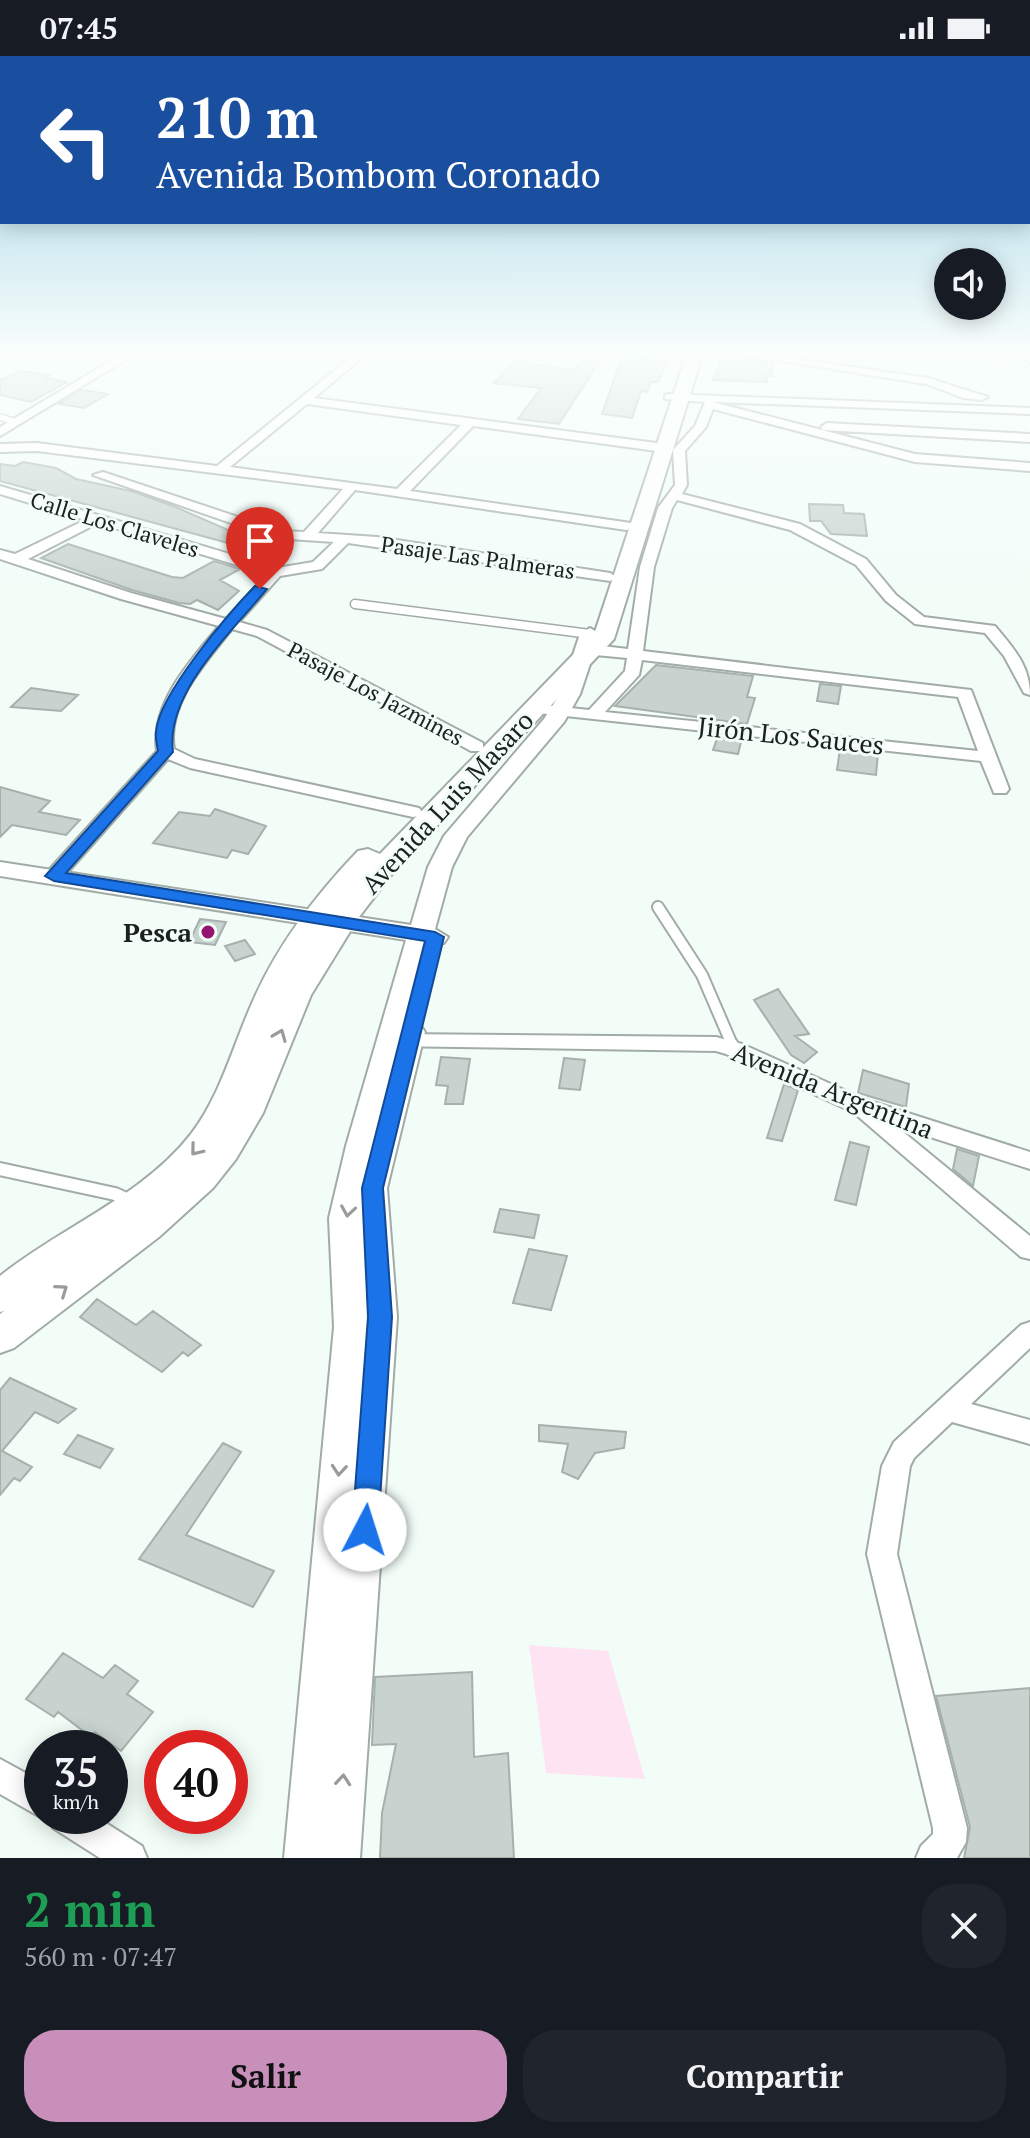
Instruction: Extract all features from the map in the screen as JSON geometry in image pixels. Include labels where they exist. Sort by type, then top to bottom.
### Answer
[{"type":"main road","points":[[555,711],[593,646],[661,437]]},
{"type":"main road","points":[[593,646],[626,526],[658,448]]},
{"type":"main road","name":"Avenida Luis Masaro","points":[[0,1337],[146,1211],[191,1157],[224,1112],[283,969],[413,812],[477,747],[555,711]]},
{"type":"main road","name":"Avenida Luis Masaro","points":[[327,918],[555,711]]},
{"type":"main road","name":"Avenida Luis Masaro","points":[[0,1297],[30,1270],[146,1211]]},
{"type":"street","points":[[219,470],[258,437]]},
{"type":"street","points":[[401,492],[455,437]]},
{"type":"street","points":[[579,437],[658,448]]},
{"type":"street","points":[[555,711],[633,672],[647,567],[665,508],[681,485],[679,450],[691,437]]},
{"type":"street","points":[[831,437],[915,458],[1030,467]]},
{"type":"street","points":[[960,437],[972,463]]},
{"type":"street","points":[[0,448],[37,447],[401,492],[626,526]]},
{"type":"street","points":[[153,493],[197,468]]},
{"type":"street","name":"Pasaje Las Palmeras","points":[[99,475],[279,535],[345,539],[610,577]]},
{"type":"street","points":[[307,537],[352,486]]},
{"type":"street","name":"Calle Los Claveles","points":[[0,490],[276,572]]},
{"type":"street","points":[[676,496],[795,527],[861,562],[891,598],[920,621],[990,629],[1011,655],[1030,690]]},
{"type":"street","points":[[16,559],[97,519]]},
{"type":"street","points":[[54,876],[166,752],[163,730],[167,716],[227,623],[276,572],[317,566],[345,539]]},
{"type":"street","name":"Pasaje Los Jazmines","points":[[0,554],[126,596],[262,633],[477,747]]},
{"type":"street","points":[[338,1858],[380,1317],[372,1188],[400,1041],[427,936],[440,867],[456,836],[555,711],[593,646],[637,654],[965,693],[1000,789]]},
{"type":"street","name":"Jirón Los Sauces","points":[[555,711],[988,757]]},
{"type":"street","points":[[166,752],[190,763],[413,812]]},
{"type":"street","points":[[0,869],[427,936]]},
{"type":"street","points":[[306,1858],[351,1327],[345,1218],[361,1146],[400,1041]]},
{"type":"street","name":"Avenida Argentina","points":[[400,1041],[700,1044],[734,1049],[856,1105],[1030,1161]]},
{"type":"street","points":[[856,1105],[1030,1250]]},
{"type":"street","points":[[933,1858],[949,1842],[950,1828],[881,1561],[896,1466],[913,1437],[1030,1332]]},
{"type":"street","points":[[945,1409],[1030,1432]]},
{"type":"street","points":[[0,1775],[24,1790]]},
{"type":"street","points":[[93,1834],[130,1858]]},
{"type":"lane","points":[[355,604],[593,646]]},
{"type":"lane","points":[[658,907],[695,959],[715,996],[734,1049]]},
{"type":"lane","points":[[0,1169],[115,1194],[146,1211]]},
{"type":"shaded area","points":[[529,1645],[608,1651],[645,1779],[546,1773]]},
{"type":"building","points":[[23,462],[56,468],[76,479],[131,491],[173,506],[242,536],[239,546],[0,481],[0,464],[15,466]]},
{"type":"building","points":[[809,504],[843,505],[844,513],[864,514],[867,536],[831,534],[821,521],[810,521]]},
{"type":"building","points":[[68,544],[172,577],[183,578],[214,561],[240,569],[220,580],[239,591],[218,610],[197,600],[190,604],[179,603],[132,590],[41,558]]},
{"type":"building","points":[[656,665],[753,676],[747,697],[755,698],[747,724],[615,706]]},
{"type":"building","points":[[820,684],[841,686],[838,704],[817,701]]},
{"type":"building","points":[[31,688],[78,695],[61,711],[11,707]]},
{"type":"building","points":[[718,736],[742,738],[738,754],[713,750]]},
{"type":"building","points":[[840,749],[878,753],[876,775],[837,770]]},
{"type":"building","points":[[0,787],[50,801],[39,812],[80,820],[66,835],[12,825],[0,837]]},
{"type":"building","points":[[215,809],[266,826],[248,854],[232,850],[227,858],[153,843],[179,812],[210,816]]},
{"type":"building","name":"Pesca","points":[[200,919],[226,922],[215,945],[189,942]]},
{"type":"building","name":"Pesca","points":[[245,940],[255,954],[235,961],[225,946]]},
{"type":"building","points":[[778,989],[809,1034],[795,1036],[817,1052],[804,1063],[791,1055],[754,1000]]},
{"type":"building","points":[[441,1057],[470,1059],[463,1104],[445,1104],[448,1086],[436,1085]]},
{"type":"building","points":[[564,1058],[585,1060],[580,1090],[559,1088]]},
{"type":"building","points":[[863,1070],[909,1084],[906,1107],[858,1093]]},
{"type":"building","points":[[784,1084],[798,1090],[782,1141],[767,1138]]},
{"type":"building","points":[[850,1142],[869,1147],[856,1205],[835,1200]]},
{"type":"building","points":[[957,1149],[979,1156],[973,1186],[953,1169]]},
{"type":"building","points":[[500,1209],[539,1215],[534,1238],[494,1232]]},
{"type":"building","points":[[529,1249],[567,1256],[551,1310],[513,1303]]},
{"type":"building","points":[[97,1299],[136,1325],[153,1311],[201,1345],[188,1356],[183,1352],[162,1372],[80,1317]]},
{"type":"building","points":[[10,1378],[76,1409],[58,1423],[35,1412],[2,1451],[32,1467],[20,1481],[14,1478],[0,1495],[0,1390]]},
{"type":"building","points":[[539,1425],[626,1432],[624,1448],[595,1453],[578,1479],[562,1472],[568,1444],[539,1441]]},
{"type":"building","points":[[78,1435],[113,1449],[100,1468],[64,1454]]},
{"type":"building","points":[[223,1443],[241,1452],[186,1535],[274,1571],[253,1607],[139,1559]]},
{"type":"building","points":[[63,1653],[103,1678],[115,1665],[138,1681],[127,1694],[153,1712],[128,1742],[128,1730],[82,1730],[58,1712],[54,1717],[26,1699]]},
{"type":"building","points":[[472,1672],[474,1757],[508,1753],[514,1858],[380,1858],[382,1813],[396,1744],[372,1745],[375,1677]]},
{"type":"building","points":[[1030,1688],[1030,1858],[964,1858],[970,1827],[936,1696]]},
{"type":"place","name":"Pesca","points":[[208,932]]},
{"type":"route","points":[[260,589],[227,623],[178,695],[163,730],[166,752],[54,876],[435,937],[372,1188],[380,1317],[365,1530]]}]
